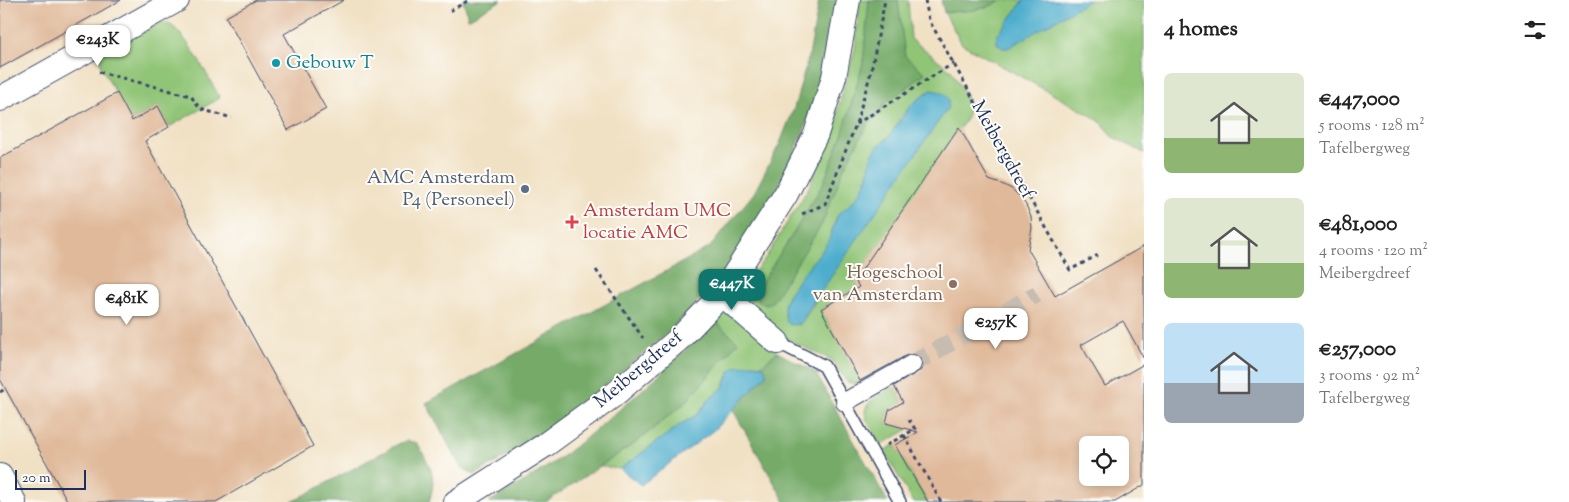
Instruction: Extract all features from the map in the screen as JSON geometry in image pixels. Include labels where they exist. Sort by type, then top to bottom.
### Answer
[{"type":"street","points":[[0,99],[177,0]]},
{"type":"street","name":"Meibergdreef","points":[[456,502],[545,445],[615,394],[680,338],[722,294],[786,194],[816,134],[834,77],[848,0]]},
{"type":"street","points":[[722,294],[777,342]]},
{"type":"street","points":[[845,402],[912,364]]},
{"type":"street","points":[[0,476],[14,502]]},
{"type":"lane","points":[[777,342],[824,366],[900,502]]},
{"type":"path","points":[[450,11],[469,0]]},
{"type":"path","name":"Meibergdreef","points":[[925,0],[930,20],[1070,270],[1098,255]]},
{"type":"path","points":[[67,62],[191,96],[200,109],[232,118]]},
{"type":"path","points":[[856,124],[954,63]]},
{"type":"path","points":[[596,270],[658,358]]},
{"type":"path","points":[[0,392],[5,389]]},
{"type":"path","points":[[873,453],[915,430],[910,420]]},
{"type":"path","points":[[904,435],[941,502]]},
{"type":"green space","points":[[462,0],[502,0],[468,19]]},
{"type":"green space","points":[[819,0],[837,0],[824,70],[806,125],[791,161],[776,191],[737,254],[712,286],[671,330],[541,437],[474,475],[460,466],[426,403],[710,247],[754,193],[780,143],[794,108],[810,51]]},
{"type":"green space","points":[[860,0],[908,0],[911,39],[951,70],[966,96],[969,106],[967,118],[855,280],[859,287],[821,309],[860,380],[872,374],[872,376],[855,384],[847,382],[832,360],[784,338],[744,305],[742,288],[766,257],[808,189],[830,137],[855,49]],"holes":[[[927,92],[812,307],[801,323],[797,325],[784,311],[789,294],[829,240],[836,218],[861,191],[868,176],[871,157],[874,152],[897,127],[900,118]]]},
{"type":"green space","points":[[869,0],[898,0],[905,56],[925,73],[885,103],[880,114],[869,122],[844,168],[822,224],[773,301],[767,305],[759,302],[756,291],[823,184],[843,132],[863,63]]},
{"type":"green space","points":[[941,0],[1000,0],[981,9],[944,12]]},
{"type":"green space","points":[[1000,0],[1024,0],[997,36],[997,44],[1005,48],[1090,0],[1144,0],[1144,153],[1111,136],[1103,124],[1092,116],[962,44],[944,12],[980,9]]},
{"type":"green space","points":[[158,23],[169,24],[183,37],[220,98],[169,127],[158,106],[132,121],[101,67],[100,60],[101,55]]},
{"type":"green space","points":[[728,310],[777,352],[762,365],[752,364],[727,377],[724,387],[708,401],[697,415],[681,424],[620,469],[600,466],[635,443],[686,402],[737,342],[715,321],[723,311]]},
{"type":"green space","points":[[715,321],[738,342],[686,402],[635,443],[546,502],[489,502],[567,453],[643,389]]},
{"type":"green space","points":[[777,352],[815,372],[888,502],[785,502],[733,410],[766,375],[765,368],[762,365]]},
{"type":"green space","points":[[894,387],[903,402],[889,410],[886,423],[909,429],[880,445],[868,423],[865,410],[873,400]]},
{"type":"green space","points":[[407,441],[417,443],[431,471],[433,485],[429,502],[292,502],[400,443]]},
{"type":"green space","points":[[894,445],[928,502],[913,502],[884,451]]},
{"type":"water","points":[[1024,0],[1090,0],[1008,48],[1002,48],[997,42],[997,36]]},
{"type":"water","points":[[931,90],[945,95],[948,101],[947,109],[801,323],[792,325],[786,321],[784,311],[784,305],[789,294],[829,240],[838,214],[851,204],[861,191],[868,176],[871,157],[878,146],[887,139],[912,104]]},
{"type":"water","points":[[752,364],[764,367],[766,375],[714,430],[641,485],[620,469],[681,424],[697,415],[708,401],[724,387],[730,372],[736,367]]},
{"type":"building","points":[[0,0],[121,0],[0,68]]},
{"type":"building","name":"Gebouw T","points":[[256,0],[344,0],[284,34],[326,109],[288,130],[226,17]]},
{"type":"building","points":[[117,93],[132,121],[158,106],[169,127],[145,141],[313,446],[216,502],[68,502],[0,379],[0,158]]},
{"type":"building","points":[[959,127],[989,180],[1012,189],[1026,205],[1031,217],[1032,228],[1028,249],[1055,296],[1144,246],[1144,359],[1123,321],[1081,345],[1105,386],[1144,364],[1144,485],[1115,502],[928,502],[895,445],[918,432],[886,423],[889,410],[903,402],[894,386],[921,370],[923,365],[921,359],[917,355],[907,355],[860,381],[821,309],[859,287],[855,280]]},
{"type":"tunnel","points":[[912,364],[1037,294]]},
{"type":"place","name":"Gebouw T","points":[[276,63]]},
{"type":"place","name":"AMC Amsterdam P4 (Personeel)","points":[[525,189]]},
{"type":"place","name":"Amsterdam UMC locatie AMC","points":[[572,222]]},
{"type":"place","name":"Hogeschool van Amsterdam","points":[[953,284]]}]
